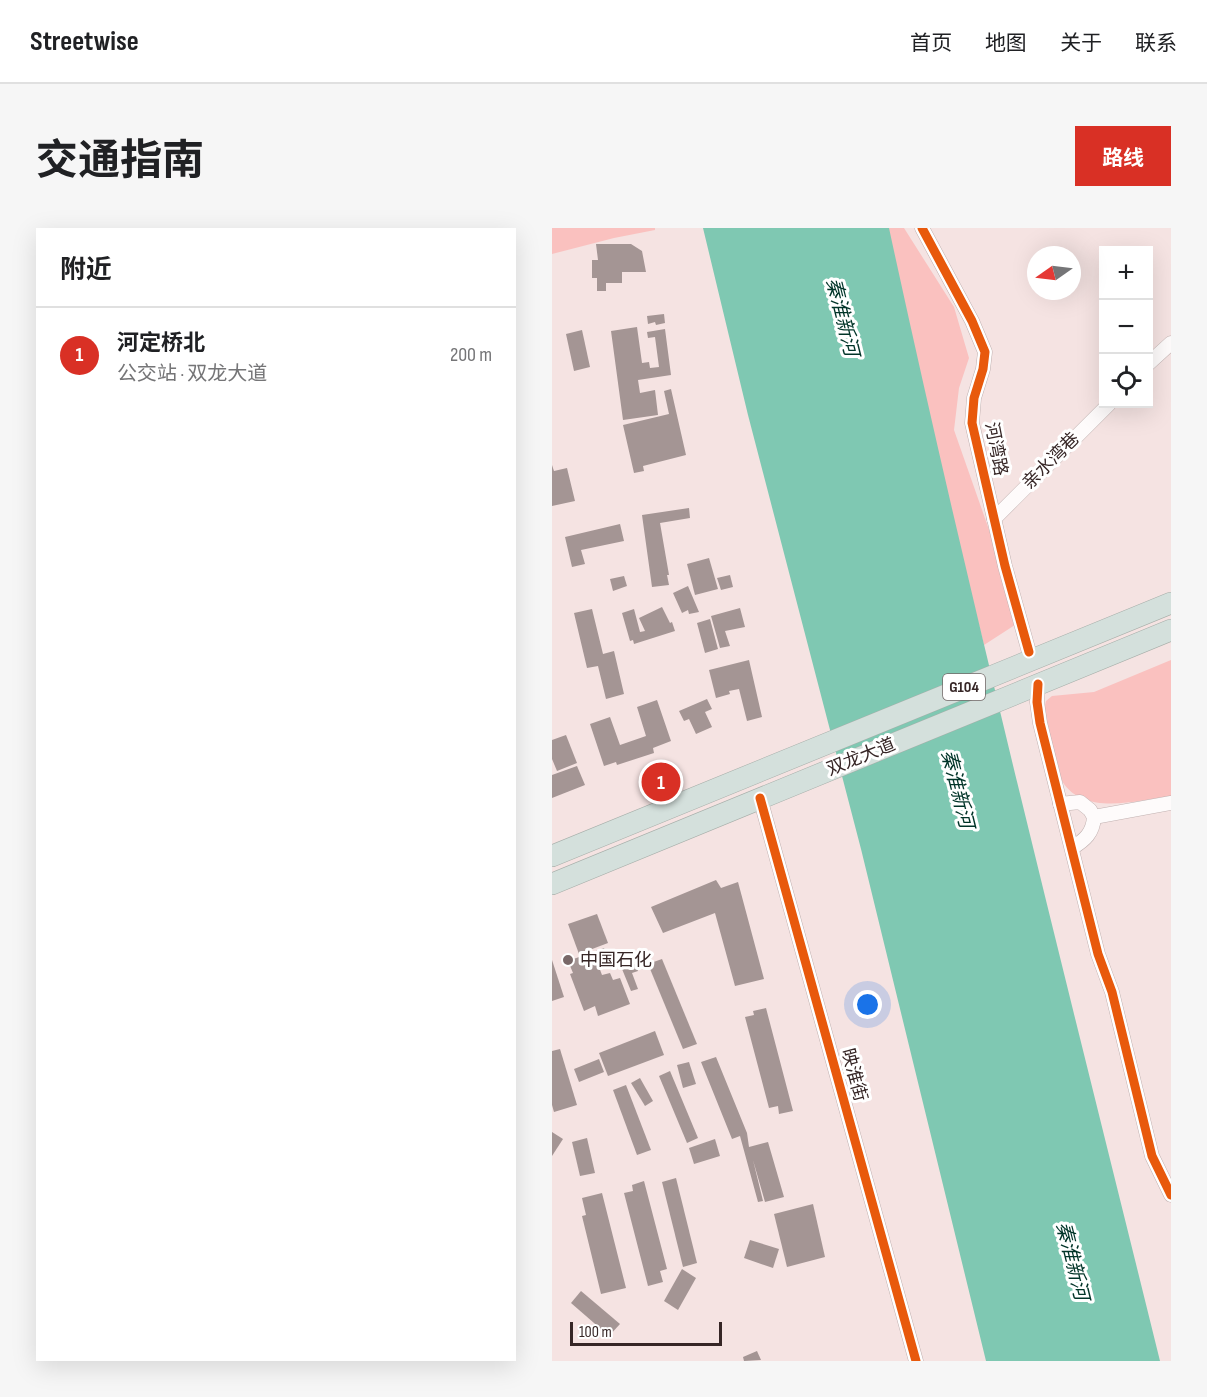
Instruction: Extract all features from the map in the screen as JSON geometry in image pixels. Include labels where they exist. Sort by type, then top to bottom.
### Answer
[{"type":"highway","name":"双龙大道","points":[[552,843],[819,738],[1171,591]]},
{"type":"highway","name":"G104","points":[[552,856],[760,784],[1171,603]]},
{"type":"highway","name":"双龙大道","points":[[552,884],[760,784],[830,770],[1033,686],[1165,624]]},
{"type":"highway","name":"G104","points":[[552,870],[760,784],[1165,624]]},
{"type":"street","name":"河湾路","points":[[922,228],[972,321],[985,352],[983,369],[974,398],[972,423],[1024,654]]},
{"type":"street","points":[[1153,360],[1171,343]]},
{"type":"street","name":"亲水湾巷","points":[[994,519],[1105,408]]},
{"type":"street","points":[[1033,686],[1071,848],[1098,954],[1112,992],[1152,1156],[1171,1195]]},
{"type":"street","name":"映淮街","points":[[760,784],[916,1361]]},
{"type":"street","points":[[1060,804],[1080,802],[1090,810],[1094,817],[1090,834],[1081,843],[1071,848]]},
{"type":"street","points":[[1094,817],[1171,803]]},
{"type":"shaded area","points":[[552,228],[655,228],[655,230],[552,254]]},
{"type":"shaded area","points":[[879,228],[904,228],[954,307],[969,358],[959,388],[954,430],[1021,621],[984,645]]},
{"type":"shaded area","points":[[1171,660],[1171,796],[1112,804],[1097,803],[1072,792],[1062,781],[1054,760],[1045,718],[1046,701],[1052,696],[1094,692]]},
{"type":"water","name":"秦淮新河","points":[[703,228],[889,228],[986,654],[1160,1361],[986,1361],[861,849],[748,415]]},
{"type":"building","points":[[596,244],[631,244],[642,251],[646,272],[622,272],[622,283],[606,283],[606,291],[597,291],[597,278],[592,278],[592,260],[598,260]]},
{"type":"building","points":[[664,314],[665,323],[648,324],[647,316]]},
{"type":"building","points":[[637,327],[642,363],[649,362],[650,368],[659,367],[655,337],[648,338],[647,332],[665,329],[671,375],[638,380],[640,393],[655,390],[658,415],[623,420],[611,331]]},
{"type":"building","points":[[582,330],[590,367],[574,371],[566,334]]},
{"type":"building","points":[[671,389],[686,455],[643,466],[644,471],[634,473],[623,425],[669,414],[664,391]]},
{"type":"building","points":[[552,465],[554,471],[567,468],[575,501],[552,506]]},
{"type":"building","points":[[689,508],[690,518],[660,523],[669,585],[652,587],[642,515]]},
{"type":"building","points":[[620,524],[624,541],[581,550],[585,564],[572,567],[565,537]]},
{"type":"building","points":[[709,558],[718,589],[695,595],[687,564]]},
{"type":"building","points":[[730,575],[733,587],[721,590],[717,578]]},
{"type":"building","points":[[624,576],[627,586],[613,591],[610,579]]},
{"type":"building","points":[[688,586],[699,612],[689,614],[688,610],[682,613],[673,593]]},
{"type":"building","points":[[662,607],[675,631],[634,644],[633,640],[630,641],[622,613],[634,609],[640,632],[645,631],[639,618]]},
{"type":"building","points":[[740,608],[745,627],[725,631],[730,646],[720,648],[711,616]]},
{"type":"building","points":[[592,609],[603,654],[614,651],[624,694],[606,699],[598,666],[587,668],[574,613]]},
{"type":"building","points":[[710,619],[718,649],[705,653],[697,623]]},
{"type":"building","points":[[749,660],[762,717],[747,721],[739,689],[716,698],[709,670]]},
{"type":"building","points":[[707,699],[712,709],[705,712],[712,727],[696,734],[689,719],[684,721],[679,711]]},
{"type":"building","points":[[657,700],[671,741],[653,748],[654,753],[617,765],[616,762],[604,766],[590,724],[610,717],[620,745],[646,736],[637,707]]},
{"type":"building","points":[[566,735],[577,763],[557,771],[552,759],[552,740]]},
{"type":"building","points":[[577,766],[585,785],[552,798],[552,775]]},
{"type":"building","points":[[716,880],[721,888],[738,882],[764,979],[735,986],[715,913],[663,933],[651,907]]},
{"type":"building","points":[[597,914],[608,943],[579,954],[568,924]]},
{"type":"building","points":[[604,948],[607,955],[596,959],[602,975],[610,973],[613,980],[620,978],[630,1004],[598,1016],[595,1006],[584,1011],[570,974],[573,973],[568,961]]},
{"type":"building","points":[[662,959],[697,1044],[683,1049],[648,964]]},
{"type":"building","points":[[552,960],[564,997],[552,1001]]},
{"type":"building","points":[[635,964],[638,971],[632,973],[638,989],[631,991],[622,969]]},
{"type":"building","points":[[766,1008],[793,1111],[779,1114],[778,1106],[769,1108],[745,1017],[754,1015],[753,1011]]},
{"type":"building","points":[[655,1031],[664,1055],[608,1076],[599,1053]]},
{"type":"building","points":[[560,1049],[577,1105],[554,1112],[552,1051]]},
{"type":"building","points":[[716,1057],[747,1133],[749,1147],[768,1142],[784,1197],[765,1202],[753,1160],[763,1201],[758,1202],[740,1136],[732,1139],[701,1062]]},
{"type":"building","points":[[599,1059],[604,1072],[579,1082],[574,1069]]},
{"type":"building","points":[[689,1062],[696,1084],[683,1088],[677,1065]]},
{"type":"building","points":[[670,1071],[698,1138],[687,1143],[659,1076]]},
{"type":"building","points":[[640,1078],[653,1101],[645,1106],[631,1083]]},
{"type":"building","points":[[626,1085],[651,1150],[637,1155],[613,1090]]},
{"type":"building","points":[[552,1132],[563,1139],[552,1156]]},
{"type":"building","points":[[587,1138],[595,1173],[580,1176],[572,1142]]},
{"type":"building","points":[[715,1139],[720,1156],[694,1164],[689,1148]]},
{"type":"building","points":[[676,1178],[697,1263],[683,1267],[662,1182]]},
{"type":"building","points":[[644,1181],[667,1269],[660,1271],[663,1282],[648,1286],[624,1193],[633,1191],[632,1185]]},
{"type":"building","points":[[602,1193],[626,1288],[601,1294],[582,1216],[586,1215],[582,1198]]},
{"type":"building","points":[[813,1204],[825,1257],[787,1267],[774,1214]]},
{"type":"building","points":[[750,1240],[779,1249],[773,1268],[744,1258]]},
{"type":"building","points":[[682,1269],[696,1278],[678,1310],[664,1301]]},
{"type":"building","points":[[581,1291],[620,1324],[609,1336],[571,1303]]},
{"type":"building","points":[[757,1351],[761,1360],[744,1361],[743,1357]]},
{"type":"cycle path","points":[[922,228],[972,321],[985,352],[983,369],[974,398],[972,423],[1005,566],[1029,652]]},
{"type":"cycle path","points":[[1038,684],[1037,702],[1040,723],[1098,954],[1112,992],[1152,1156],[1171,1195]]},
{"type":"cycle path","points":[[760,798],[916,1361]]},
{"type":"place","name":"河定桥北","points":[[661,782]]},
{"type":"place","name":"中国石化","points":[[568,960]]}]
